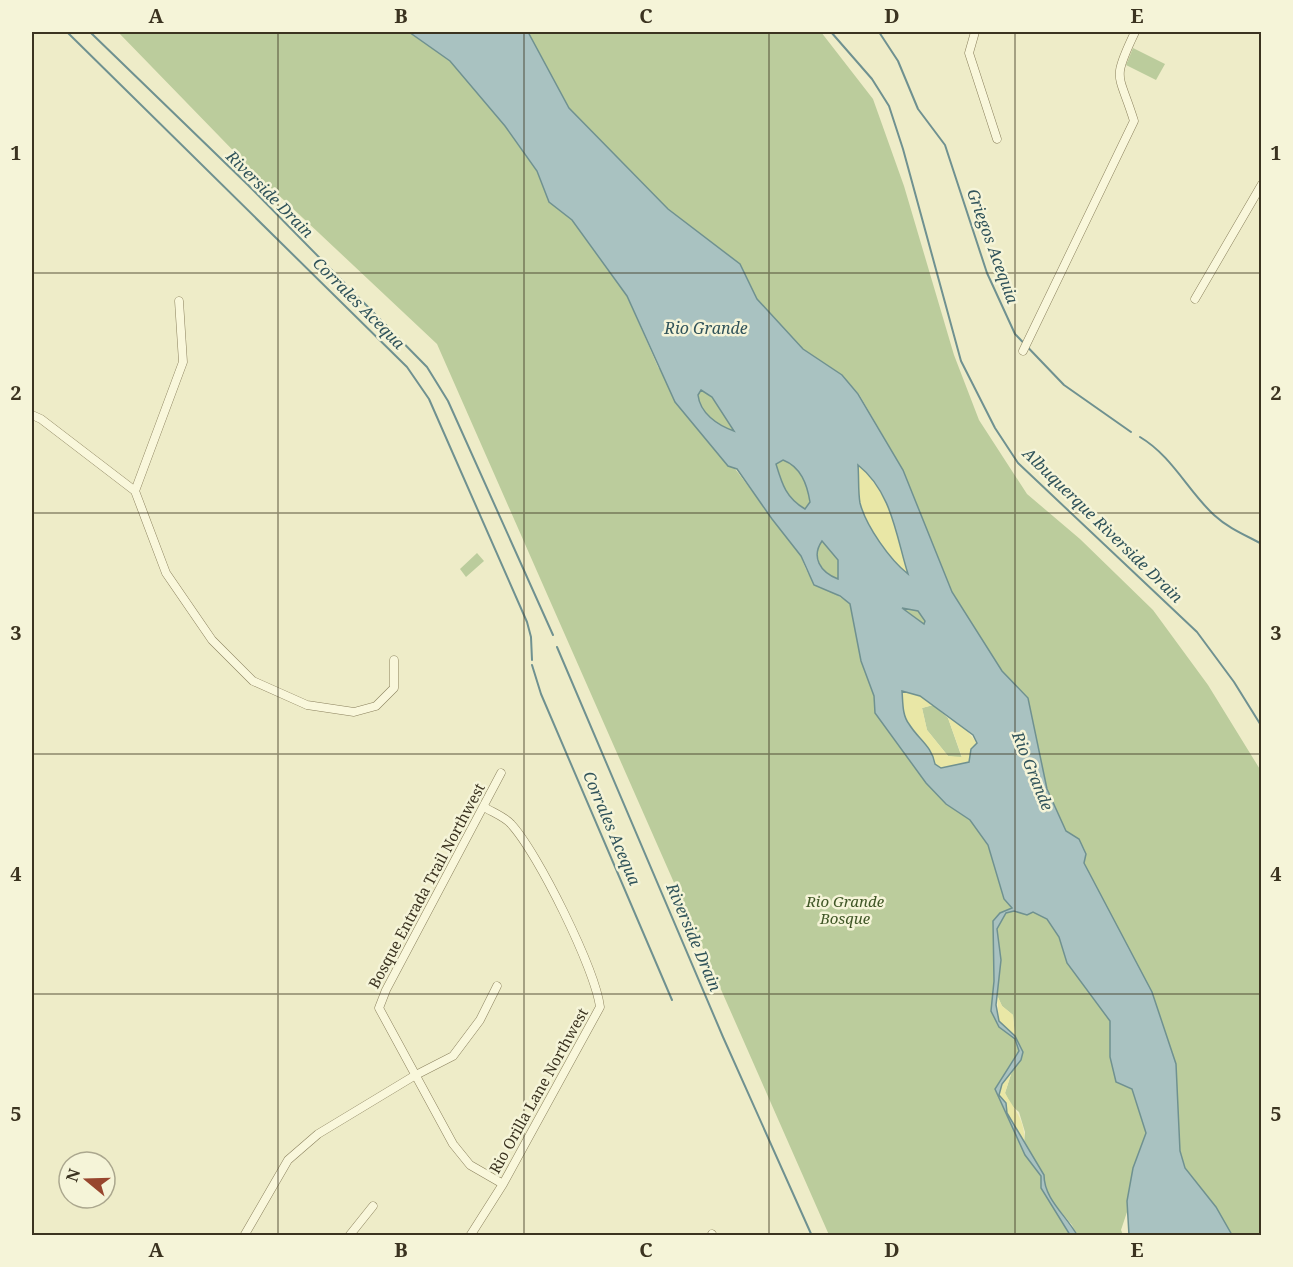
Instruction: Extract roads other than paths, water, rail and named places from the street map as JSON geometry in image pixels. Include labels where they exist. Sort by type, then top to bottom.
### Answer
[{"type":"street","points":[[975,32],[969,53],[997,139]]},
{"type":"street","points":[[1023,350],[1134,121],[1118,78],[1119,64],[1135,32]]},
{"type":"street","points":[[1196,299],[1262,184]]},
{"type":"street","points":[[135,491],[183,362],[179,301]]},
{"type":"street","points":[[32,415],[41,419],[135,491],[166,573],[212,640],[253,681],[307,705],[354,712],[376,706],[394,688],[394,660]]},
{"type":"street","name":"Bosque Entrada Trail Northwest","points":[[414,1076],[380,1008],[386,990],[501,773]]},
{"type":"street","name":"Rio Orilla Lane Northwest","points":[[471,1236],[503,1184],[600,1008],[591,973],[536,862],[511,823],[484,807]]},
{"type":"street","points":[[244,1236],[288,1160],[318,1134],[414,1076],[453,1056],[480,1020],[497,986]]},
{"type":"street","points":[[414,1076],[453,1144],[470,1165],[503,1184]]},
{"type":"street","points":[[349,1236],[373,1206]]},
{"type":"water","name":"Rio Grande","points":[[409,32],[528,32],[569,108],[668,209],[740,264],[757,299],[803,349],[842,375],[858,394],[903,470],[952,592],[1002,671],[1028,698],[1047,789],[1066,831],[1079,839],[1086,854],[1084,863],[1152,992],[1176,1064],[1180,1151],[1185,1168],[1216,1207],[1232,1235],[1129,1235],[1127,1201],[1133,1168],[1146,1133],[1132,1089],[1116,1082],[1110,1057],[1110,1021],[1067,963],[1059,937],[1047,919],[1033,912],[1027,915],[1014,911],[1006,913],[997,929],[1001,960],[996,1005],[999,1021],[1015,1036],[1023,1052],[1021,1060],[1002,1084],[999,1095],[1006,1103],[1007,1113],[1044,1175],[1048,1192],[1077,1235],[1070,1235],[1041,1188],[1041,1176],[1025,1155],[995,1089],[1019,1051],[1015,1039],[999,1027],[991,1011],[994,981],[993,921],[1000,913],[1012,908],[1004,899],[988,845],[970,820],[946,804],[926,783],[875,713],[874,696],[861,661],[850,604],[840,596],[814,585],[801,556],[737,469],[728,466],[675,402],[627,296],[572,220],[549,202],[537,171],[505,126],[450,61]],"holes":[[[701,390],[712,397],[734,431],[710,418],[702,407],[698,395]],[[783,460],[799,472],[805,483],[810,502],[805,509],[793,500],[783,484],[776,464]],[[858,465],[869,476],[886,501],[908,574],[886,551],[873,532],[863,512],[859,494]],[[822,541],[838,560],[838,579],[826,572],[819,563],[817,558]],[[902,608],[918,611],[925,621],[924,624]],[[902,691],[920,696],[973,735],[977,743],[971,749],[969,762],[941,768],[935,764],[928,747],[913,729],[904,713]]]},
{"type":"waterway","name":"Corrales Acequa","points":[[67,32],[407,367],[429,399],[527,622],[531,637],[532,660]]},
{"type":"waterway","name":"Riverside Drain","points":[[90,32],[248,185],[427,367],[448,401],[553,635]]},
{"type":"waterway","name":"Albuquerque Riverside Drain","points":[[831,32],[872,79],[889,106],[961,361],[995,428],[1018,463],[1197,632],[1234,682],[1262,727]]},
{"type":"waterway","name":"Griegos Acequia","points":[[879,32],[898,61],[918,109],[945,145],[987,273],[1015,334],[1064,385],[1131,432]]},
{"type":"waterway","name":"Griegos Acequia","points":[[1140,437],[1171,464],[1219,520],[1262,544]]},
{"type":"waterway","name":"Riverside Drain","points":[[557,647],[723,1037],[812,1236]]},
{"type":"waterway","name":"Corrales Acequa","points":[[532,665],[541,694],[672,1000]]},
{"type":"park label","name":"Rio Grande Bosque","points":[[845,910]]}]
